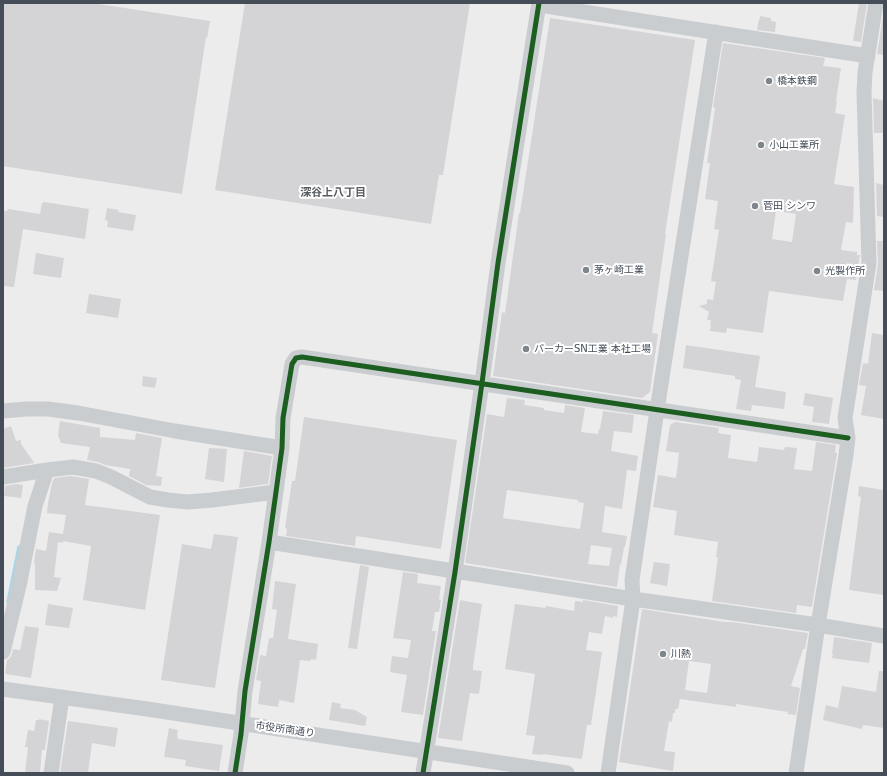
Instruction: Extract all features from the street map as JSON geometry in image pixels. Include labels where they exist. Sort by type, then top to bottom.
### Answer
[{"type":"street","points":[[796,773],[848,438],[845,418],[869,264],[864,92],[865,72],[876,3]]},
{"type":"street","points":[[423,773],[455,572],[498,264],[539,4],[868,56]]},
{"type":"street","points":[[608,773],[633,599],[632,580],[716,32]]},
{"type":"street","points":[[235,773],[241,734],[245,691],[269,542],[282,448],[283,418],[292,364],[296,358],[302,357],[848,438]]},
{"type":"street","points":[[3,411],[48,409],[282,448]]},
{"type":"street","points":[[3,477],[73,467],[96,471],[150,497],[188,502],[276,492]]},
{"type":"street","points":[[3,652],[19,586],[35,506],[47,470]]},
{"type":"street","points":[[269,542],[455,572],[884,636]]},
{"type":"street","name":"市役所南通り","points":[[3,689],[567,773]]},
{"type":"street","points":[[51,773],[62,697]]},
{"type":"building","points":[[3,3],[92,3],[210,21],[207,38],[206,37],[182,194],[3,166]]},
{"type":"building","points":[[245,3],[470,3],[443,175],[439,175],[431,224],[215,190]]},
{"type":"building","points":[[859,3],[867,3],[861,42],[853,41]]},
{"type":"building","points":[[884,10],[884,55],[877,54]]},
{"type":"building","points":[[760,16],[771,18],[771,21],[776,22],[775,32],[757,30]]},
{"type":"building","points":[[550,18],[695,40],[665,234],[652,333],[658,334],[650,392],[642,398],[493,376],[502,312],[505,313],[519,213]]},
{"type":"building","points":[[723,43],[825,58],[823,66],[841,68],[835,113],[845,115],[834,184],[854,187],[853,223],[846,222],[841,250],[857,252],[857,255],[860,255],[856,280],[847,279],[843,301],[769,291],[763,333],[727,328],[726,333],[710,331],[711,320],[707,320],[709,312],[699,306],[707,304],[707,299],[713,300],[716,282],[711,281],[719,230],[714,229],[718,201],[705,199],[710,163],[707,163],[715,108],[713,107]],"holes":[[[776,211],[796,214],[792,242],[772,239]]]},
{"type":"building","points":[[873,98],[884,101],[884,133],[874,133]]},
{"type":"building","points":[[876,183],[884,185],[884,217],[877,216]]},
{"type":"building","points":[[44,202],[89,209],[85,239],[23,229],[14,287],[3,286],[3,211],[7,211],[8,209],[40,214],[42,203]]},
{"type":"building","points":[[107,208],[119,210],[118,212],[136,215],[133,231],[107,227],[108,221],[105,220]]},
{"type":"building","points":[[877,241],[884,241],[884,291],[874,290],[878,264]]},
{"type":"building","points":[[36,253],[64,258],[61,278],[33,274]]},
{"type":"building","points":[[89,294],[121,299],[118,318],[86,313]]},
{"type":"building","points":[[872,333],[884,335],[884,419],[861,415],[866,386],[859,385],[863,363],[868,364]]},
{"type":"building","points":[[686,345],[760,356],[755,387],[786,392],[784,409],[752,405],[751,411],[736,409],[741,380],[735,379],[735,376],[683,368]]},
{"type":"building","points":[[143,376],[157,378],[155,388],[142,386]]},
{"type":"building","points":[[805,393],[833,398],[829,424],[812,422],[814,407],[803,405]]},
{"type":"building","points":[[507,398],[525,400],[524,405],[564,413],[565,405],[585,408],[581,432],[598,434],[603,411],[634,415],[632,433],[614,431],[611,451],[638,456],[636,471],[627,470],[622,509],[605,506],[602,532],[627,536],[621,565],[620,564],[617,587],[465,563],[487,414],[504,417]],"holes":[[[507,490],[578,500],[578,502],[584,503],[580,529],[503,518]],[[591,545],[612,548],[609,566],[588,564]]]},
{"type":"building","points":[[304,417],[457,440],[441,549],[356,536],[355,546],[286,536],[287,529],[285,528],[292,481],[295,481]]},
{"type":"building","points":[[60,421],[100,428],[100,437],[135,440],[136,433],[162,438],[156,476],[162,477],[161,486],[146,485],[129,476],[130,469],[105,465],[87,460],[90,447],[61,443],[58,435]]},
{"type":"building","points":[[675,422],[719,428],[718,433],[731,435],[728,458],[757,462],[759,447],[784,450],[785,447],[797,448],[794,469],[812,471],[816,442],[836,445],[835,453],[837,454],[811,607],[797,605],[796,613],[712,601],[718,557],[716,557],[718,542],[674,535],[677,511],[653,507],[658,475],[676,478],[679,453],[666,451],[670,425]]},
{"type":"building","points":[[11,426],[16,441],[21,440],[21,444],[34,463],[3,468],[3,429]]},
{"type":"building","points":[[209,448],[227,449],[224,482],[205,479]]},
{"type":"building","points":[[244,451],[272,456],[268,484],[239,488]]},
{"type":"building","points":[[71,476],[89,479],[85,505],[160,515],[145,610],[83,600],[91,546],[63,541],[63,543],[58,542],[54,577],[61,578],[57,591],[35,590],[34,563],[36,549],[46,551],[49,532],[63,534],[66,515],[47,513],[52,483],[54,478]]},
{"type":"building","points":[[16,484],[23,485],[21,498],[4,496],[5,486]]},
{"type":"building","points":[[859,486],[884,490],[884,595],[849,590],[861,497],[858,496]]},
{"type":"building","points":[[214,534],[238,537],[215,688],[161,680],[182,544],[211,549]]},
{"type":"building","points":[[654,562],[670,564],[667,586],[650,583]]},
{"type":"building","points":[[360,565],[369,567],[357,649],[348,648]]},
{"type":"building","points":[[403,572],[418,574],[417,583],[441,586],[439,612],[435,612],[432,631],[436,631],[423,715],[401,712],[407,675],[390,672],[392,656],[408,658],[411,640],[393,638]]},
{"type":"building","points":[[275,581],[296,584],[288,639],[318,644],[316,660],[300,660],[294,703],[279,700],[278,707],[258,704],[261,681],[256,680],[260,655],[266,656],[269,638],[273,638],[277,610],[272,609]]},
{"type":"building","points":[[460,600],[482,604],[473,667],[473,670],[482,671],[479,694],[470,693],[462,741],[438,738]]},
{"type":"building","points":[[583,600],[618,606],[617,617],[613,616],[613,618],[605,616],[602,634],[589,632],[586,650],[602,652],[591,725],[587,725],[582,759],[532,754],[535,736],[526,735],[535,674],[505,669],[515,604],[545,608],[546,606],[574,611],[575,601],[583,602]]},
{"type":"building","points":[[48,604],[73,608],[69,628],[45,625]]},
{"type":"building","points":[[642,609],[808,633],[805,649],[803,649],[791,686],[800,688],[796,715],[787,714],[788,712],[736,704],[736,707],[680,699],[678,709],[675,709],[675,713],[673,713],[672,722],[669,721],[664,751],[675,752],[673,771],[619,762]],"holes":[[[689,661],[711,664],[707,693],[685,690]]]},
{"type":"building","points":[[25,626],[39,628],[31,678],[5,674],[7,660],[10,658],[13,649],[20,650]]},
{"type":"building","points":[[834,637],[872,643],[869,663],[832,658]]},
{"type":"building","points":[[879,671],[884,671],[884,728],[863,725],[862,729],[823,720],[826,705],[838,708],[842,686],[876,692]]},
{"type":"building","points":[[332,702],[341,704],[340,708],[355,710],[367,717],[365,726],[329,720]]},
{"type":"building","points":[[39,719],[49,721],[45,750],[42,750],[40,773],[25,773],[28,747],[25,747],[28,730],[34,731],[36,720]]},
{"type":"building","points":[[68,721],[118,728],[115,747],[92,743],[88,773],[60,773]]},
{"type":"building","points":[[169,728],[178,730],[178,739],[223,745],[219,771],[185,766],[186,760],[164,757]]},
{"type":"waterway","points":[[8,602],[19,547]]},
{"type":"cycle path","points":[[423,773],[455,572],[498,263],[539,3]]},
{"type":"cycle path","points":[[235,773],[241,734],[245,691],[269,542],[282,448],[283,418],[292,364],[296,358],[302,357],[848,438]]},
{"type":"place","name":"橋本鉄鋼","points":[[769,81]]},
{"type":"place","name":"小山工業所","points":[[761,145]]},
{"type":"place","name":"菅田 シンワ","points":[[755,206]]},
{"type":"place","name":"茅ヶ崎工業","points":[[586,270]]},
{"type":"place","name":"光製作所","points":[[817,271]]},
{"type":"place","name":"パーカーSN工業 本社工場","points":[[526,349]]},
{"type":"place","name":"川熱","points":[[663,654]]},
{"type":"district","name":"深谷上八丁目","points":[[333,193]]}]
